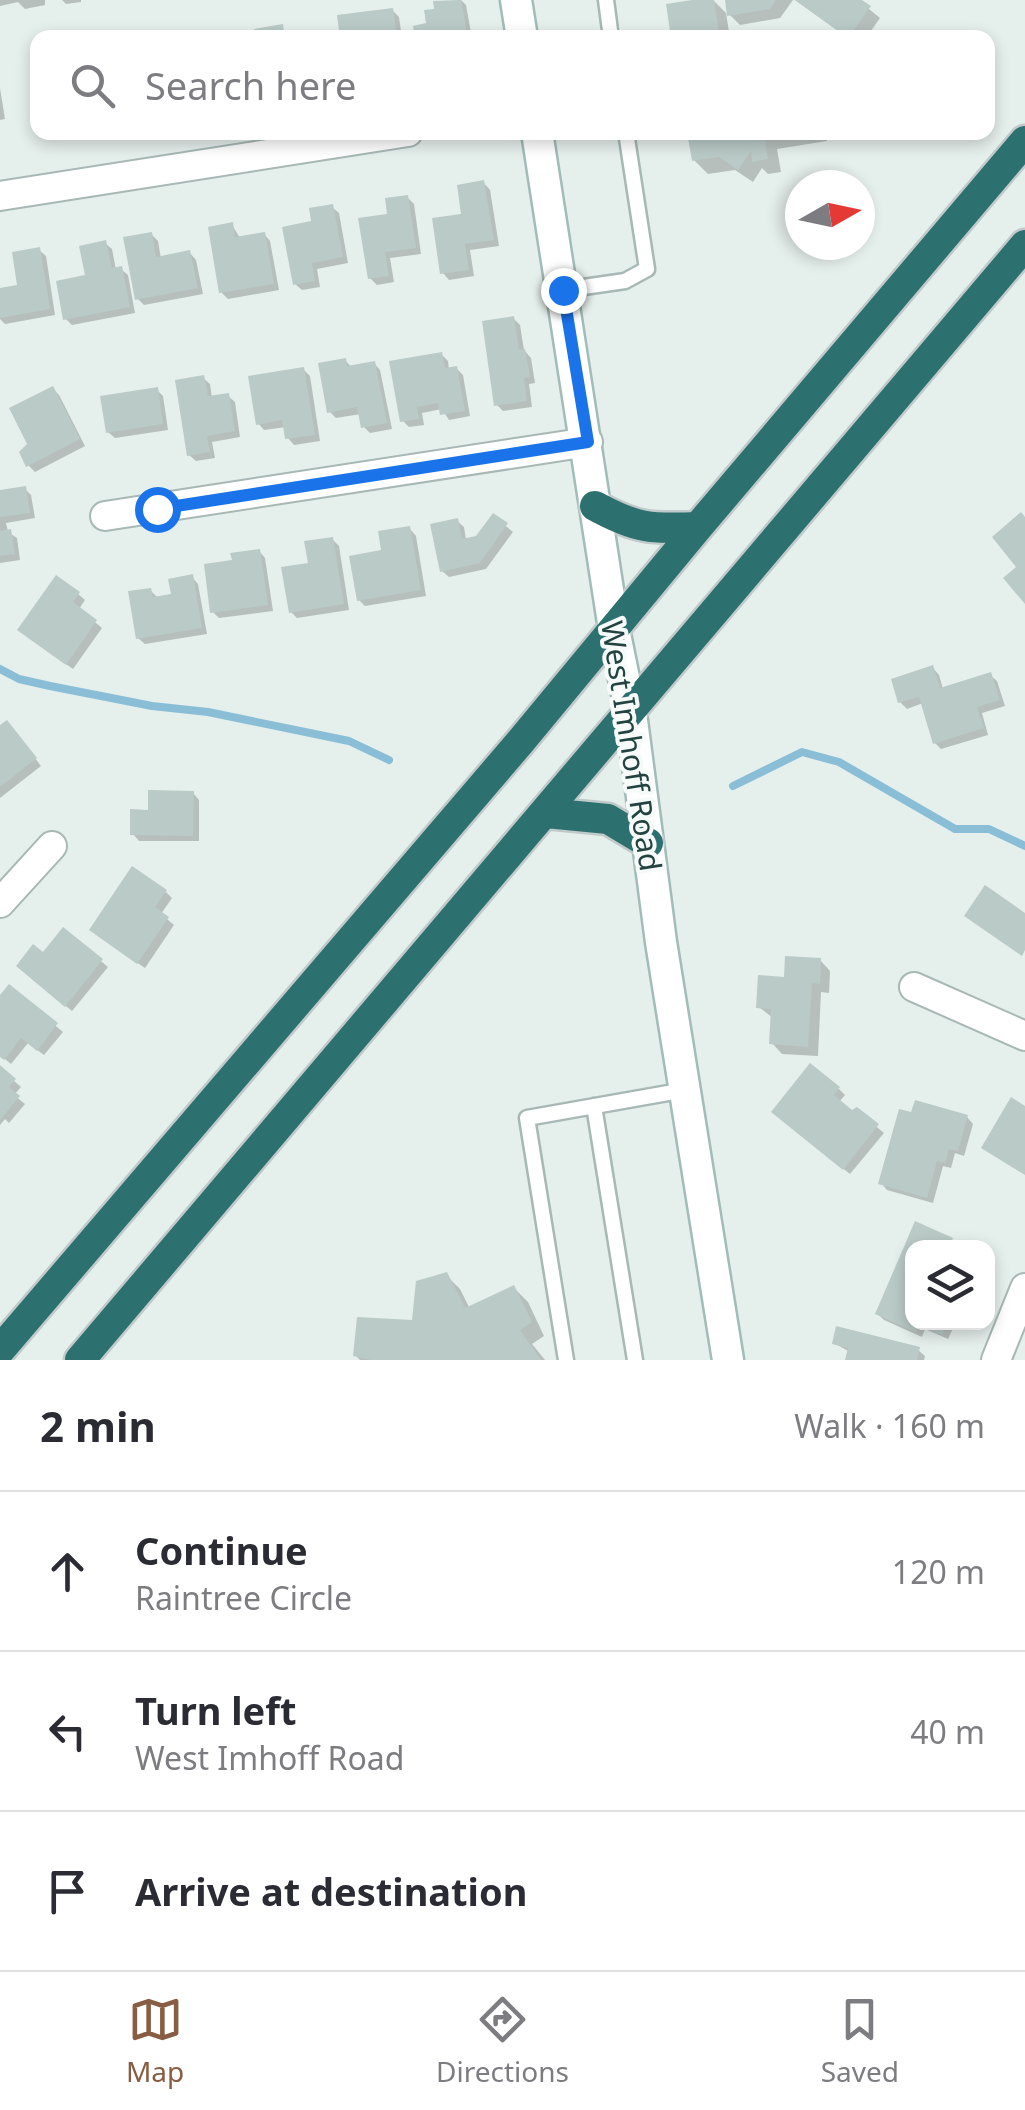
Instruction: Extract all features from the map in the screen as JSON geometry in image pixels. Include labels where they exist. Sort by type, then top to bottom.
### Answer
[{"type":"highway","points":[[0,1350],[1025,142]]},
{"type":"highway","points":[[80,1360],[1025,245]]},
{"type":"highway","points":[[596,506],[630,525],[658,529],[698,526]]},
{"type":"highway","points":[[546,813],[608,819],[648,843]]},
{"type":"street","points":[[516,0],[521,30]]},
{"type":"street","points":[[0,196],[357,140]]},
{"type":"street","name":"West Imhoff Road","points":[[538,140],[614,629],[631,713],[728,1360]]},
{"type":"street","points":[[105,516],[588,442]]},
{"type":"street","points":[[0,903],[52,846]]},
{"type":"street","points":[[914,987],[1025,1036]]},
{"type":"street","points":[[996,1360],[1025,1288]]},
{"type":"lane","points":[[606,0],[610,30]]},
{"type":"lane","points":[[563,290],[625,281],[647,270],[627,140]]},
{"type":"lane","points":[[566,1360],[527,1118],[685,1090]]},
{"type":"lane","points":[[594,1106],[635,1360]]},
{"type":"building","points":[[461,0],[467,30],[414,30],[413,26],[426,23],[424,10],[434,9],[433,1]]},
{"type":"building","points":[[714,0],[719,30],[670,30],[666,4]]},
{"type":"building","points":[[725,0],[776,0],[770,9],[727,16]]},
{"type":"building","points":[[795,0],[862,0],[871,6],[854,30],[837,30]]},
{"type":"building","points":[[393,8],[396,30],[339,30],[337,15]]},
{"type":"building","points":[[283,24],[284,30],[254,30]]},
{"type":"building","points":[[688,140],[765,140],[768,159],[752,162],[751,151],[738,170],[719,157],[692,161]]},
{"type":"building","points":[[484,180],[494,240],[465,244],[469,270],[440,274],[432,218],[461,214],[457,185]]},
{"type":"building","points":[[408,195],[416,248],[385,252],[389,276],[368,279],[358,218],[387,214],[385,198]]},
{"type":"building","points":[[333,204],[343,257],[312,263],[315,281],[293,285],[282,227],[311,221],[309,208]]},
{"type":"building","points":[[233,222],[235,237],[265,232],[274,284],[219,293],[208,227]]},
{"type":"building","points":[[152,232],[156,257],[190,250],[198,288],[135,300],[123,237]]},
{"type":"building","points":[[106,240],[112,268],[122,266],[130,307],[63,320],[56,281],[85,275],[79,246]]},
{"type":"building","points":[[40,247],[50,309],[0,318],[0,288],[17,285],[12,252]]},
{"type":"building","points":[[514,316],[519,350],[525,349],[530,377],[524,378],[527,401],[494,406],[482,321]]},
{"type":"building","points":[[442,352],[445,368],[457,366],[465,411],[440,415],[438,403],[417,407],[419,419],[400,422],[389,361]]},
{"type":"building","points":[[346,358],[347,366],[375,361],[387,423],[361,428],[357,407],[327,413],[318,363]]},
{"type":"building","points":[[304,367],[315,435],[285,439],[282,420],[256,425],[248,376]]},
{"type":"building","points":[[204,375],[208,396],[229,393],[235,431],[207,436],[210,452],[187,456],[175,380]]},
{"type":"building","points":[[53,386],[80,439],[26,467],[19,452],[27,444],[9,408]]},
{"type":"building","points":[[158,387],[163,424],[106,433],[100,396]]},
{"type":"building","points":[[26,486],[30,513],[0,517],[0,490]]},
{"type":"building","points":[[1021,512],[1025,517],[1025,604],[1003,578],[1016,567],[992,537]]},
{"type":"building","points":[[493,513],[508,523],[480,563],[440,572],[430,524],[458,518],[462,539],[476,536]]},
{"type":"building","points":[[410,526],[421,590],[357,601],[349,556],[381,550],[378,531]]},
{"type":"building","points":[[11,529],[15,554],[0,556],[0,531]]},
{"type":"building","points":[[333,537],[344,604],[289,613],[281,567],[308,563],[304,541]]},
{"type":"building","points":[[260,549],[268,605],[210,613],[204,564],[232,560],[230,553]]},
{"type":"building","points":[[193,574],[202,628],[136,639],[128,591],[151,588],[153,597],[171,594],[168,579]]},
{"type":"building","points":[[56,575],[80,592],[73,602],[97,620],[66,665],[17,630]]},
{"type":"building","points":[[933,665],[940,688],[991,672],[1000,700],[977,707],[984,728],[933,744],[919,697],[898,703],[891,679]]},
{"type":"building","points":[[7,720],[37,758],[0,787],[0,725]]},
{"type":"building","points":[[148,790],[194,791],[193,836],[130,835],[130,809],[148,810]]},
{"type":"building","points":[[132,866],[167,890],[155,907],[169,917],[137,964],[89,930]]},
{"type":"building","points":[[985,885],[1025,913],[1022,956],[964,916]]},
{"type":"building","points":[[63,927],[103,959],[65,1007],[16,966],[33,944],[43,952]]},
{"type":"building","points":[[785,956],[821,958],[820,984],[812,983],[808,1047],[769,1044],[771,1009],[756,1008],[758,975],[784,977]]},
{"type":"building","points":[[9,984],[58,1023],[37,1051],[21,1038],[4,1060],[0,1057],[0,995]]},
{"type":"building","points":[[810,1063],[840,1087],[834,1095],[879,1124],[843,1170],[771,1112]]},
{"type":"building","points":[[0,1065],[16,1079],[9,1087],[20,1096],[0,1120]]},
{"type":"building","points":[[1011,1097],[1025,1106],[1025,1175],[981,1148]]},
{"type":"building","points":[[915,1100],[968,1115],[958,1151],[949,1149],[945,1163],[937,1161],[927,1198],[878,1184],[899,1109],[911,1112]]},
{"type":"building","points":[[915,1221],[953,1238],[952,1240],[907,1240]]},
{"type":"building","points":[[905,1244],[905,1327],[875,1314]]},
{"type":"building","points":[[447,1272],[465,1308],[514,1285],[532,1322],[520,1330],[541,1360],[371,1360],[353,1356],[357,1317],[412,1320],[416,1281]]},
{"type":"building","points":[[836,1326],[920,1347],[917,1360],[845,1360],[848,1348],[832,1344]]},
{"type":"waterway","points":[[0,669],[19,679],[50,686],[152,706],[208,712],[349,741],[389,760]]},
{"type":"waterway","points":[[733,786],[802,752],[839,762],[955,829],[989,829],[1025,846]]},
{"type":"route","points":[[157,509],[588,442],[563,290]]}]
